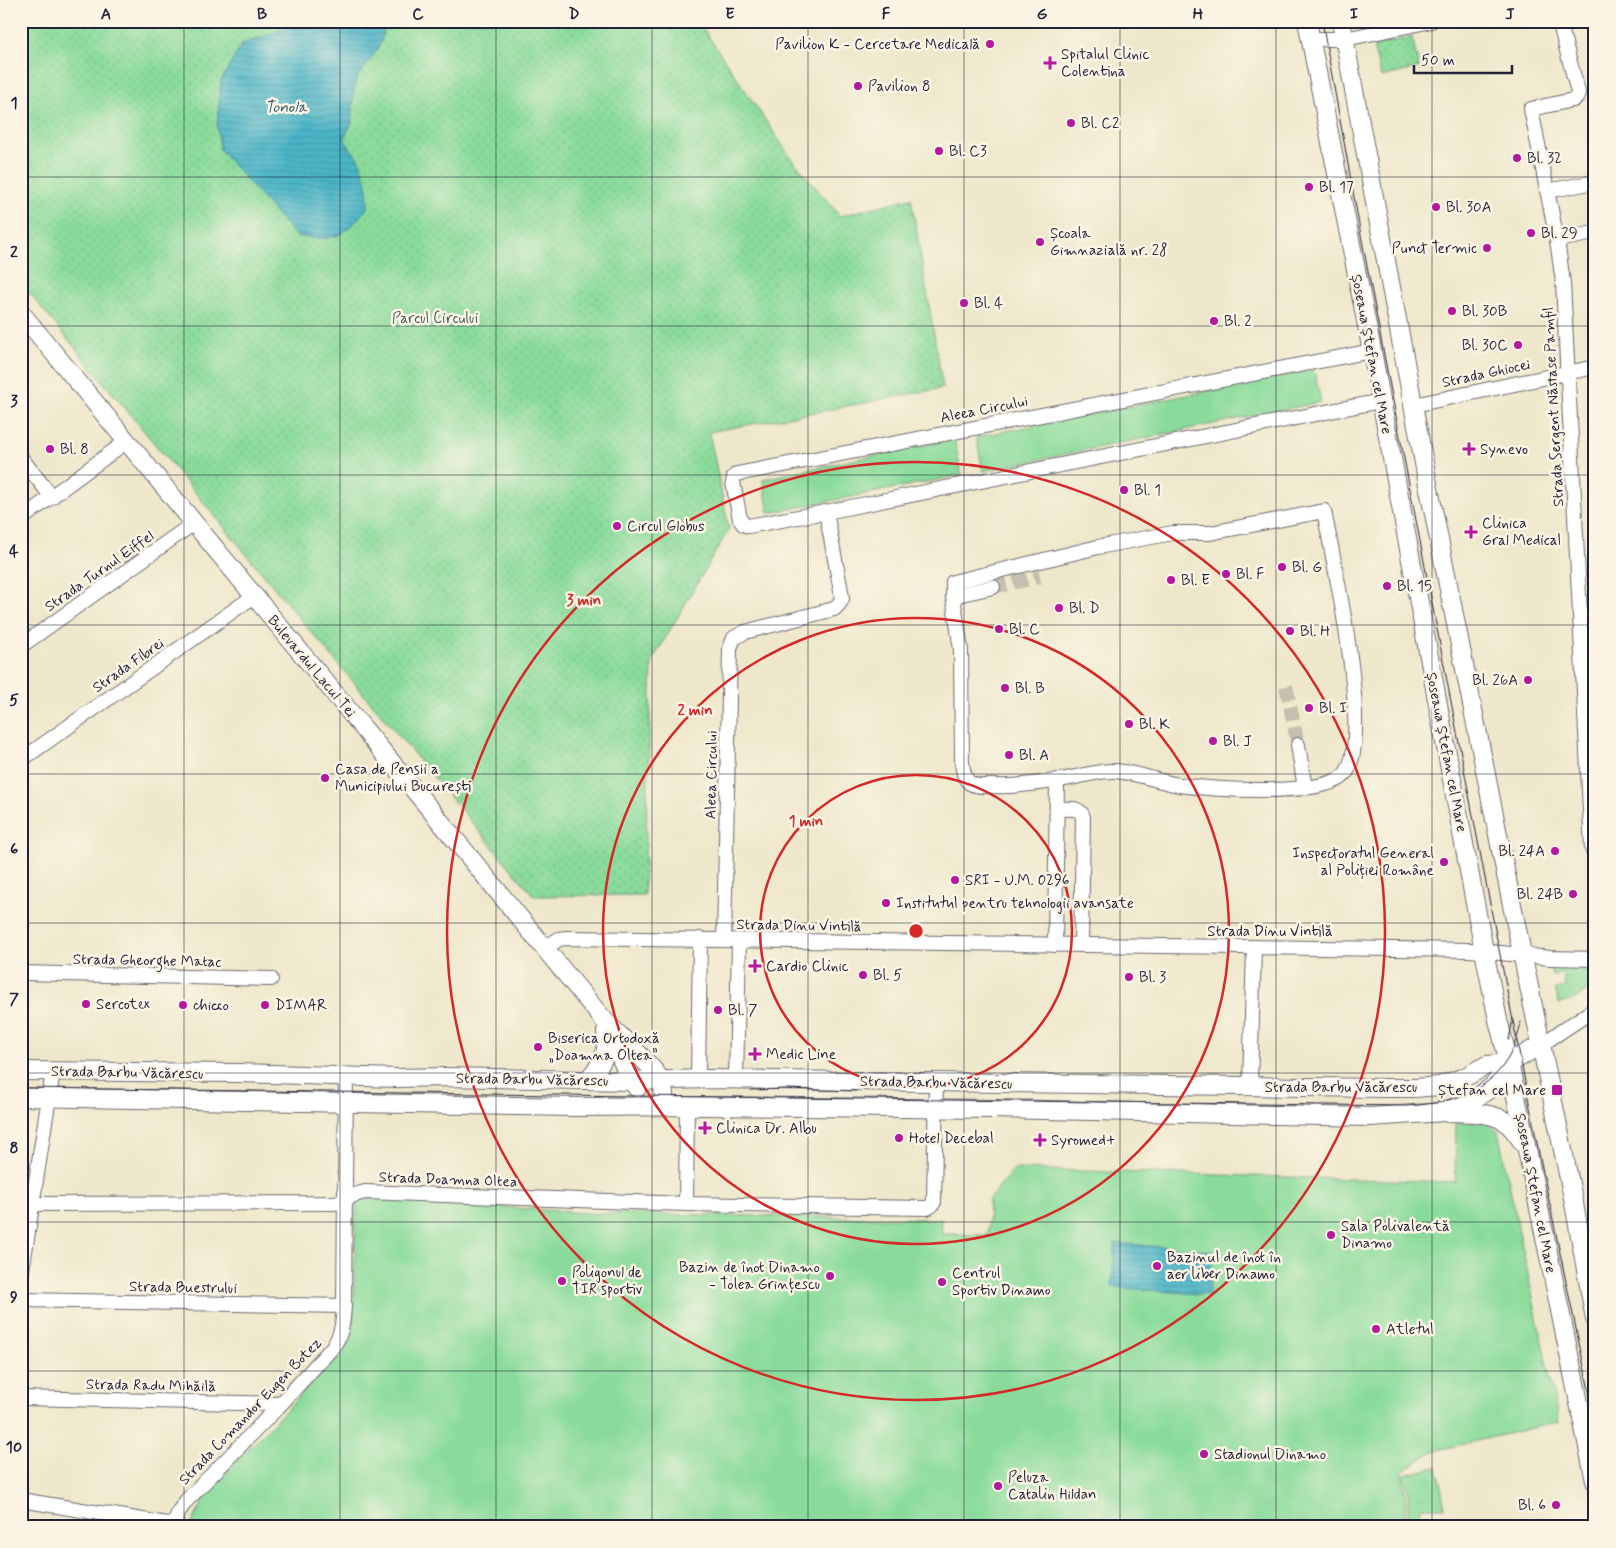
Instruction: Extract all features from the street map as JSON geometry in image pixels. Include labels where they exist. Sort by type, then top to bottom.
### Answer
[{"type":"main road","name":"Șoseaua Ștefan cel Mare","points":[[1307,21],[1372,351],[1484,951],[1498,1020],[1510,1063],[1595,1481]]},
{"type":"main road","name":"Șoseaua Ștefan cel Mare","points":[[1341,21],[1512,905],[1591,1273],[1595,1319]]},
{"type":"main road","name":"Bulevardul Lacul Tei","points":[[21,313],[603,1019],[661,1081]]},
{"type":"main road","name":"Bulevardul Lacul Tei","points":[[603,1019],[632,1081],[640,1091],[664,1106]]},
{"type":"main road","points":[[586,1080],[602,1063],[605,1056],[607,1048],[603,1019]]},
{"type":"main road","points":[[1510,1063],[1542,1044]]},
{"type":"main road","name":"Strada Barbu Văcărescu","points":[[21,1071],[239,1073],[632,1081],[736,1080],[1426,1087],[1452,1082],[1487,1065],[1510,1063]]},
{"type":"main road","name":"Strada Barbu Văcărescu","points":[[21,1097],[575,1107],[687,1106],[935,1109],[1370,1117],[1444,1112],[1492,1088],[1510,1063]]},
{"type":"main road","points":[[661,1081],[664,1091],[664,1106]]},
{"type":"main road","points":[[1444,1112],[1486,1115],[1504,1121],[1514,1130],[1526,1147]]},
{"type":"street","points":[[1310,39],[1344,40],[1429,21]]},
{"type":"street","name":"Strada Sergent Năstase Pamfil","points":[[1559,21],[1578,92],[1577,97],[1573,100],[1531,109],[1557,240],[1563,282],[1592,849],[1595,855]]},
{"type":"street","points":[[1547,191],[1595,182]]},
{"type":"street","points":[[1557,240],[1595,233]]},
{"type":"street","name":"Aleea Circului","points":[[1372,351],[737,474],[733,482],[740,520],[748,526],[1381,401]]},
{"type":"street","name":"Strada Ghiocei","points":[[1414,406],[1595,367]]},
{"type":"street","points":[[21,519],[127,442]]},
{"type":"street","points":[[21,458],[52,497]]},
{"type":"street","points":[[1324,511],[1346,626],[1356,698],[1352,760],[1346,774],[1332,784],[1305,788],[1247,789],[1178,784],[1112,771],[1022,785],[978,786],[969,783],[964,775],[962,763],[962,650],[953,596],[953,582],[1098,547],[1173,532],[1210,533],[1324,511]]},
{"type":"street","name":"Aleea Circului","points":[[724,940],[730,648],[734,638],[745,632],[827,612],[839,604],[842,599],[841,591],[826,512]]},
{"type":"street","name":"Strada Turnul Eiffel","points":[[21,646],[194,523]]},
{"type":"street","points":[[953,596],[992,588]]},
{"type":"street","name":"Strada Fibrei","points":[[21,760],[254,596]]},
{"type":"street","points":[[1298,745],[1305,788]]},
{"type":"street","points":[[1055,945],[1057,780]]},
{"type":"street","points":[[1057,809],[1078,809],[1082,812],[1083,817],[1081,946]]},
{"type":"street","name":"Strada Dinu Vintilă","points":[[545,948],[559,939],[566,938],[1484,951],[1565,959],[1595,959]]},
{"type":"street","points":[[698,1080],[700,940]]},
{"type":"street","points":[[736,1080],[739,941]]},
{"type":"street","points":[[1250,1086],[1254,947]]},
{"type":"street","name":"Strada Gheorghe Matac","points":[[21,973],[271,979]]},
{"type":"street","points":[[1542,1044],[1595,1009]]},
{"type":"street","points":[[21,1276],[53,1071]]},
{"type":"street","name":"Strada Comandor Eugen Botez","points":[[21,1500],[173,1526],[179,1511],[187,1500],[281,1404],[337,1342],[343,1322],[344,1306],[346,1076]]},
{"type":"street","name":"Strada Doamna Oltea","points":[[33,1204],[345,1202],[351,1196],[365,1192],[686,1204],[927,1208],[934,1202],[936,1082]]},
{"type":"street","points":[[686,1204],[687,1106]]},
{"type":"street","name":"Strada Buestrului","points":[[21,1300],[344,1306]]},
{"type":"street","name":"Strada Radu Mihăilă","points":[[21,1398],[281,1404]]},
{"type":"green space","name":"Parcul Circului","points":[[21,21],[698,21],[791,158],[840,216],[911,198],[943,388],[709,432],[729,529],[652,661],[644,895],[534,896],[301,620],[21,283]]},
{"type":"green space","points":[[1412,37],[1419,68],[1381,77],[1373,46]]},
{"type":"green space","points":[[1314,370],[1321,402],[983,471],[976,437]]},
{"type":"green space","points":[[954,439],[962,475],[769,513],[763,479]]},
{"type":"green space","points":[[1549,964],[1581,967],[1595,965],[1595,987],[1570,1001],[1559,1004],[1555,989],[1565,987],[1563,973],[1552,975]]},
{"type":"green space","name":"Centrul Sportiv Dinamo","points":[[1486,1122],[1498,1131],[1559,1422],[1433,1451],[1402,1472],[1405,1494],[1405,1527],[190,1527],[208,1491],[338,1356],[349,1342],[353,1328],[356,1207],[357,1202],[366,1197],[584,1213],[941,1219],[942,1234],[988,1235],[989,1199],[1014,1169],[1455,1182],[1456,1123]]},
{"type":"green space","points":[[1437,1467],[1445,1507],[1421,1507],[1419,1527],[1408,1527],[1408,1493],[1404,1475]]},
{"type":"water","name":"Tonola","points":[[309,21],[381,21],[383,28],[383,36],[376,51],[355,84],[352,121],[344,139],[359,160],[367,183],[368,207],[344,231],[330,238],[296,236],[220,150],[217,126],[221,81],[242,44]]},
{"type":"water","points":[[1115,1243],[1212,1251],[1209,1295],[1112,1287]]},
{"type":"tunnel","points":[[993,587],[1040,577]]},
{"type":"tunnel","points":[[1286,686],[1298,745]]},
{"type":"tram line","points":[[1322,21],[1360,230],[1491,909],[1539,1153],[1595,1419]]},
{"type":"tram line","points":[[1509,1040],[1513,1018]]},
{"type":"tram line","points":[[21,1088],[1405,1106],[1446,1100],[1464,1095],[1481,1086],[1495,1075],[1506,1061],[1515,1044],[1521,1022]]},
{"type":"tram line","points":[[751,1090],[856,1091]]},
{"type":"place","name":"Pavilion K - Cercetare Medicală","points":[[990,44]]},
{"type":"place","name":"Spitalul Clinic Colentina","points":[[1050,63]]},
{"type":"place","name":"Pavilion 8","points":[[858,86]]},
{"type":"place","name":"Bl. C2","points":[[1071,123]]},
{"type":"place","name":"Bl. C3","points":[[939,151]]},
{"type":"place","name":"Bl. 32","points":[[1517,158]]},
{"type":"place","name":"Bl. 17","points":[[1309,187]]},
{"type":"place","name":"Bl. 30A","points":[[1436,207]]},
{"type":"place","name":"Bl. 29","points":[[1531,233]]},
{"type":"place","name":"Școala Gimnazială nr. 28","points":[[1040,242]]},
{"type":"place","name":"Punct Termic","points":[[1487,248]]},
{"type":"place","name":"Bl. 4","points":[[964,303]]},
{"type":"place","name":"Bl. 30B","points":[[1452,311]]},
{"type":"place","name":"Bl. 2","points":[[1214,321]]},
{"type":"place","name":"Bl. 30C","points":[[1518,345]]},
{"type":"place","name":"Bl. 8","points":[[50,449]]},
{"type":"place","name":"Synevo","points":[[1469,449]]},
{"type":"place","name":"Bl. 1","points":[[1124,490]]},
{"type":"place","name":"Circul Globus","points":[[617,526]]},
{"type":"place","name":"Clinica Gral Medical","points":[[1471,532]]},
{"type":"place","name":"Bl. G","points":[[1282,567]]},
{"type":"place","name":"Bl. F","points":[[1226,574]]},
{"type":"place","name":"Bl. E","points":[[1171,580]]},
{"type":"place","name":"Bl. 15","points":[[1387,586]]},
{"type":"place","name":"Bl. D","points":[[1059,608]]},
{"type":"place","name":"Bl. C","points":[[999,629]]},
{"type":"place","name":"Bl. H","points":[[1290,631]]},
{"type":"place","name":"Bl. 26A","points":[[1528,680]]},
{"type":"place","name":"Bl. B","points":[[1005,688]]},
{"type":"place","name":"Bl. I","points":[[1309,708]]},
{"type":"place","name":"Bl. K","points":[[1129,724]]},
{"type":"place","name":"Bl. J","points":[[1213,741]]},
{"type":"place","name":"Bl. A","points":[[1009,755]]},
{"type":"place","name":"Casa de Pensii a Municipiului București","points":[[325,778]]},
{"type":"place","name":"Bl. 24A","points":[[1555,851]]},
{"type":"place","name":"Inspectoratul General al Poliției Române","points":[[1444,862]]},
{"type":"place","name":"SRI - U.M. 0296","points":[[955,880]]},
{"type":"place","name":"Bl. 24B","points":[[1573,894]]},
{"type":"place","name":"Institutul pentru tehnologii avansate","points":[[886,903]]},
{"type":"place","name":"Cardio Clinic","points":[[755,966]]},
{"type":"place","name":"Bl. 5","points":[[863,975]]},
{"type":"place","name":"Bl. 3","points":[[1129,977]]},
{"type":"place","name":"Sercotex","points":[[86,1004]]},
{"type":"place","name":"chicco","points":[[183,1005]]},
{"type":"place","name":"DIMAR","points":[[265,1005]]},
{"type":"place","name":"Bl. 7","points":[[718,1010]]},
{"type":"place","name":"Biserica Ortodoxă „Doamna Oltea”","points":[[538,1047]]},
{"type":"place","name":"Medic Line","points":[[755,1054]]},
{"type":"place","name":"Ștefan cel Mare","points":[[1557,1090]]},
{"type":"place","name":"Clinica Dr. Albu","points":[[705,1128]]},
{"type":"place","name":"Hotel Decebal","points":[[899,1138]]},
{"type":"place","name":"Syromed+","points":[[1040,1140]]},
{"type":"place","name":"Sala Polivalentă Dinamo","points":[[1331,1235]]},
{"type":"place","name":"Bazinul de înot în aer liber Dinamo","points":[[1157,1266]]},
{"type":"place","name":"Bazin de înot Dinamo - Tolea Grințescu","points":[[830,1276]]},
{"type":"place","name":"Poligonul de TIR sportiv","points":[[562,1281]]},
{"type":"place","name":"Centrul Sportiv Dinamo","points":[[942,1282]]},
{"type":"place","name":"Atletul","points":[[1376,1329]]},
{"type":"place","name":"Stadionul Dinamo","points":[[1204,1454]]},
{"type":"place","name":"Peluza Catalin Hildan","points":[[998,1486]]},
{"type":"place","name":"Bl. 6","points":[[1556,1505]]}]
